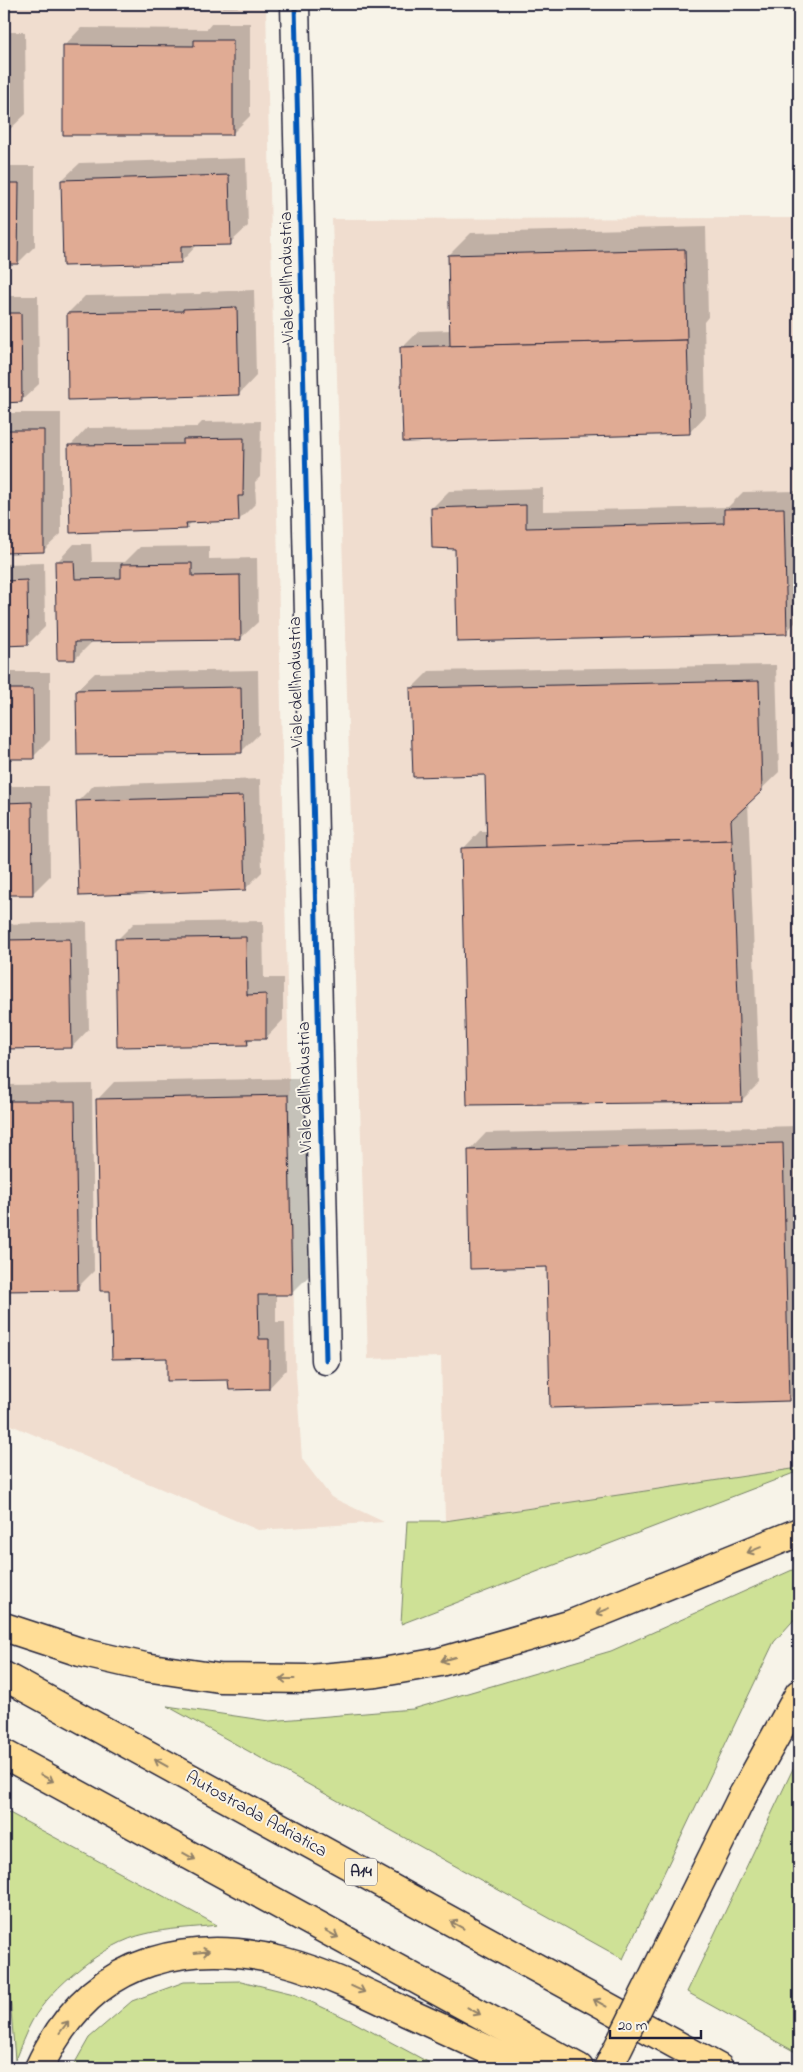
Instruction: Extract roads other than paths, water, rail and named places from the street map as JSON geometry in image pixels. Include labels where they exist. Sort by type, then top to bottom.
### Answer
[{"type":"highway","points":[[4,1627],[80,1652],[145,1667],[219,1678],[309,1679],[377,1673],[440,1662],[570,1625],[799,1532]]},
{"type":"highway","name":"Autostrada Adriatica","points":[[4,1676],[719,2068]]},
{"type":"highway","points":[[608,2068],[743,1795],[799,1694]]},
{"type":"highway","points":[[4,1754],[579,2068]]},
{"type":"highway","points":[[39,2068],[53,2042],[93,1992],[130,1969],[170,1956],[215,1950],[258,1955],[302,1966],[346,1983],[526,2068]]},
{"type":"street","name":"Viale dell'Industria","points":[[295,4],[326,1360]]}]
